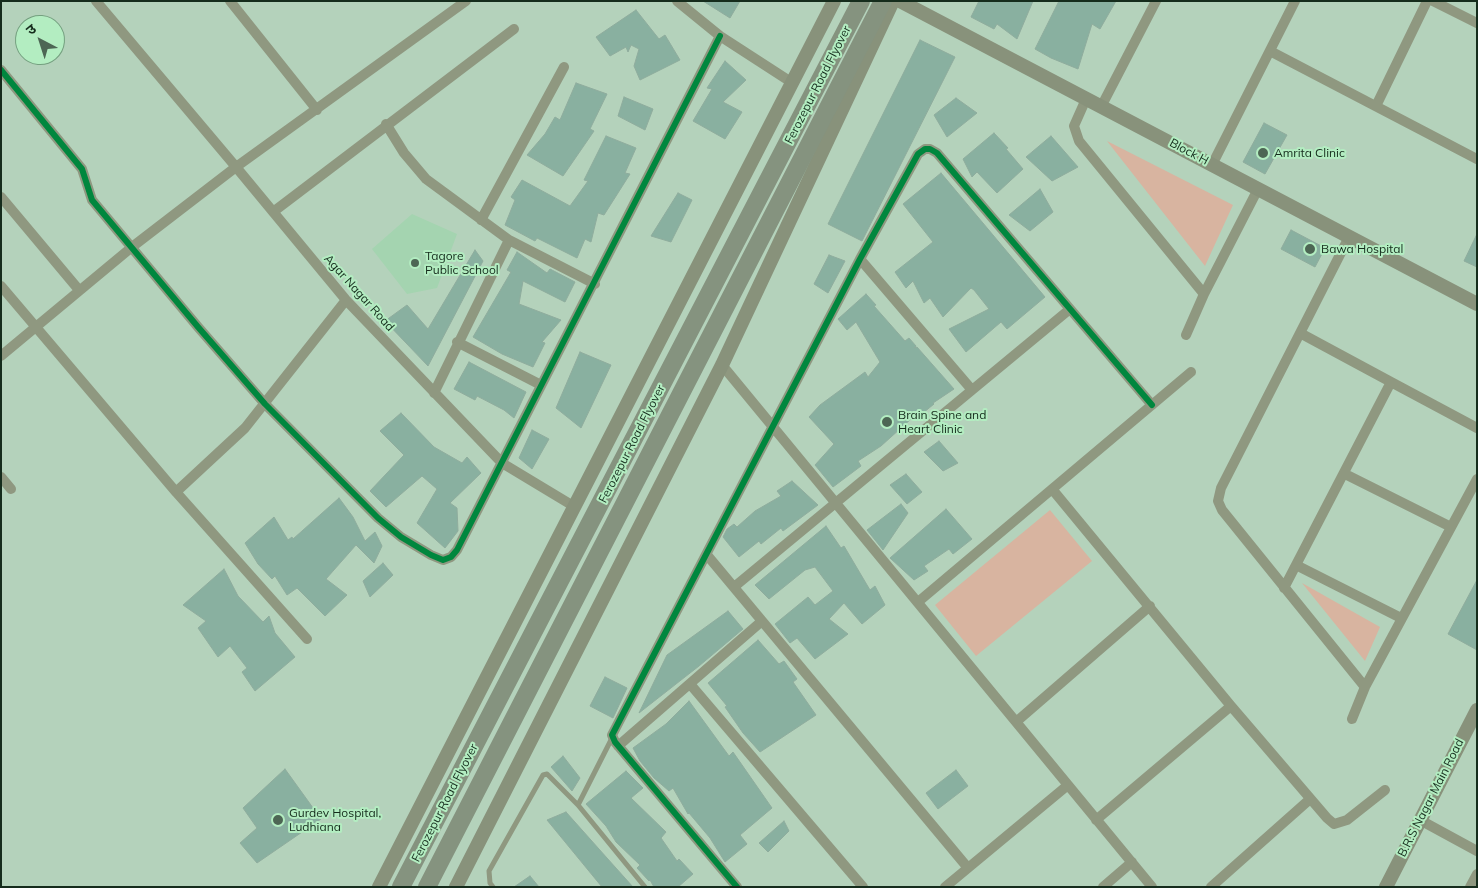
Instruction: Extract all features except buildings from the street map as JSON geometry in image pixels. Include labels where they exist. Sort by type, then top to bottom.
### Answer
[{"type":"highway","name":"Ferozepur Road Flyover","points":[[401,887],[861,1]]},
{"type":"highway","name":"Ferozepur Road Flyover","points":[[427,887],[882,1]]},
{"type":"main road","points":[[379,887],[834,1]]},
{"type":"main road","points":[[456,887],[722,365],[893,1]]},
{"type":"main road","name":"Block H","points":[[900,1],[1477,304]]},
{"type":"main road","name":"B.R.S Nagar Main Road","points":[[1386,887],[1477,710]]},
{"type":"street","name":"Agar Nagar Road","points":[[96,1],[346,300],[434,393],[502,463],[575,507]]},
{"type":"street","points":[[230,1],[317,110]]},
{"type":"street","points":[[1,356],[78,290],[236,167],[466,1]]},
{"type":"street","points":[[677,1],[720,36],[791,82]]},
{"type":"street","points":[[1101,107],[1156,1]]},
{"type":"street","points":[[1212,165],[1295,1]]},
{"type":"street","points":[[1376,106],[1427,1]]},
{"type":"street","points":[[1433,1],[1477,23]]},
{"type":"street","points":[[273,212],[386,124],[514,29]]},
{"type":"street","points":[[1,70],[82,169],[92,200],[265,404],[378,518],[402,537],[431,555],[443,560],[451,558],[458,550],[720,36]]},
{"type":"street","points":[[1270,51],[1477,159]]},
{"type":"street","points":[[481,220],[564,67]]},
{"type":"street","points":[[1086,99],[1074,126],[1079,141],[1204,294]]},
{"type":"street","points":[[386,124],[404,153],[426,179],[509,240],[595,284]]},
{"type":"street","points":[[615,742],[707,555],[860,259],[918,154],[924,149],[930,149],[936,153],[1152,405]]},
{"type":"street","points":[[1186,335],[1204,294],[1258,189]]},
{"type":"street","points":[[1,197],[78,290]]},
{"type":"street","points":[[1349,237],[1221,488],[1218,501],[1222,510],[1365,687]]},
{"type":"street","points":[[434,393],[457,342],[509,240]]},
{"type":"street","points":[[860,259],[972,390]]},
{"type":"street","points":[[1,286],[176,492],[307,639]]},
{"type":"street","points":[[176,492],[223,450],[265,404],[346,300]]},
{"type":"street","points":[[734,587],[834,502],[1070,309]]},
{"type":"street","points":[[1300,333],[1477,428]]},
{"type":"street","points":[[457,342],[541,385]]},
{"type":"street","points":[[722,365],[1152,887]]},
{"type":"street","points":[[918,602],[1191,372]]},
{"type":"street","points":[[1284,588],[1298,566],[1391,382]]},
{"type":"street","points":[[1345,474],[1451,527]]},
{"type":"street","points":[[1,477],[11,489]]},
{"type":"street","points":[[1352,720],[1365,687],[1477,479]]},
{"type":"street","points":[[1052,489],[1309,800],[1334,824],[1340,824],[1385,790]]},
{"type":"street","points":[[707,555],[968,868]]},
{"type":"street","points":[[1298,566],[1401,618]]},
{"type":"street","points":[[1016,722],[1150,606]]},
{"type":"street","points":[[615,742],[690,684],[762,621]]},
{"type":"street","points":[[690,684],[863,887]]},
{"type":"street","points":[[1096,820],[1231,706]]},
{"type":"street","points":[[615,742],[737,887]]},
{"type":"street","points":[[945,887],[1068,786]]},
{"type":"street","points":[[1211,887],[1309,800]]},
{"type":"street","points":[[1420,820],[1477,851]]},
{"type":"street","points":[[1103,887],[1132,862]]},
{"type":"street","points":[[1470,887],[1477,874]]},
{"type":"lane","points":[[578,805],[615,742]]},
{"type":"lane","points":[[493,887],[490,883],[489,871],[543,775],[549,775],[578,805],[645,887]]},
{"type":"shaded area","points":[[1107,141],[1233,205],[1205,266]]},
{"type":"shaded area","name":"Tagore Public School","points":[[412,214],[457,234],[437,288],[407,294],[372,249]]},
{"type":"shaded area","points":[[1050,510],[1092,561],[976,656],[935,605]]},
{"type":"shaded area","points":[[1302,583],[1380,627],[1365,661]]},
{"type":"cycle path","points":[[1,70],[82,169],[92,200],[265,404],[378,518],[401,537],[443,560],[451,557],[457,550],[720,36]]},
{"type":"cycle path","points":[[737,887],[615,742],[612,735],[860,259],[918,154],[925,149],[930,149],[937,153],[1152,405]]},
{"type":"place","name":"Amrita Clinic","points":[[1263,153]]},
{"type":"place","name":"Bawa Hospital","points":[[1310,249]]},
{"type":"place","name":"Tagore Public School","points":[[415,263]]},
{"type":"place","name":"Brain Spine and Heart Clinic","points":[[887,422]]},
{"type":"place","name":"Gurdev Hospital, Ludhiana","points":[[278,820]]}]
